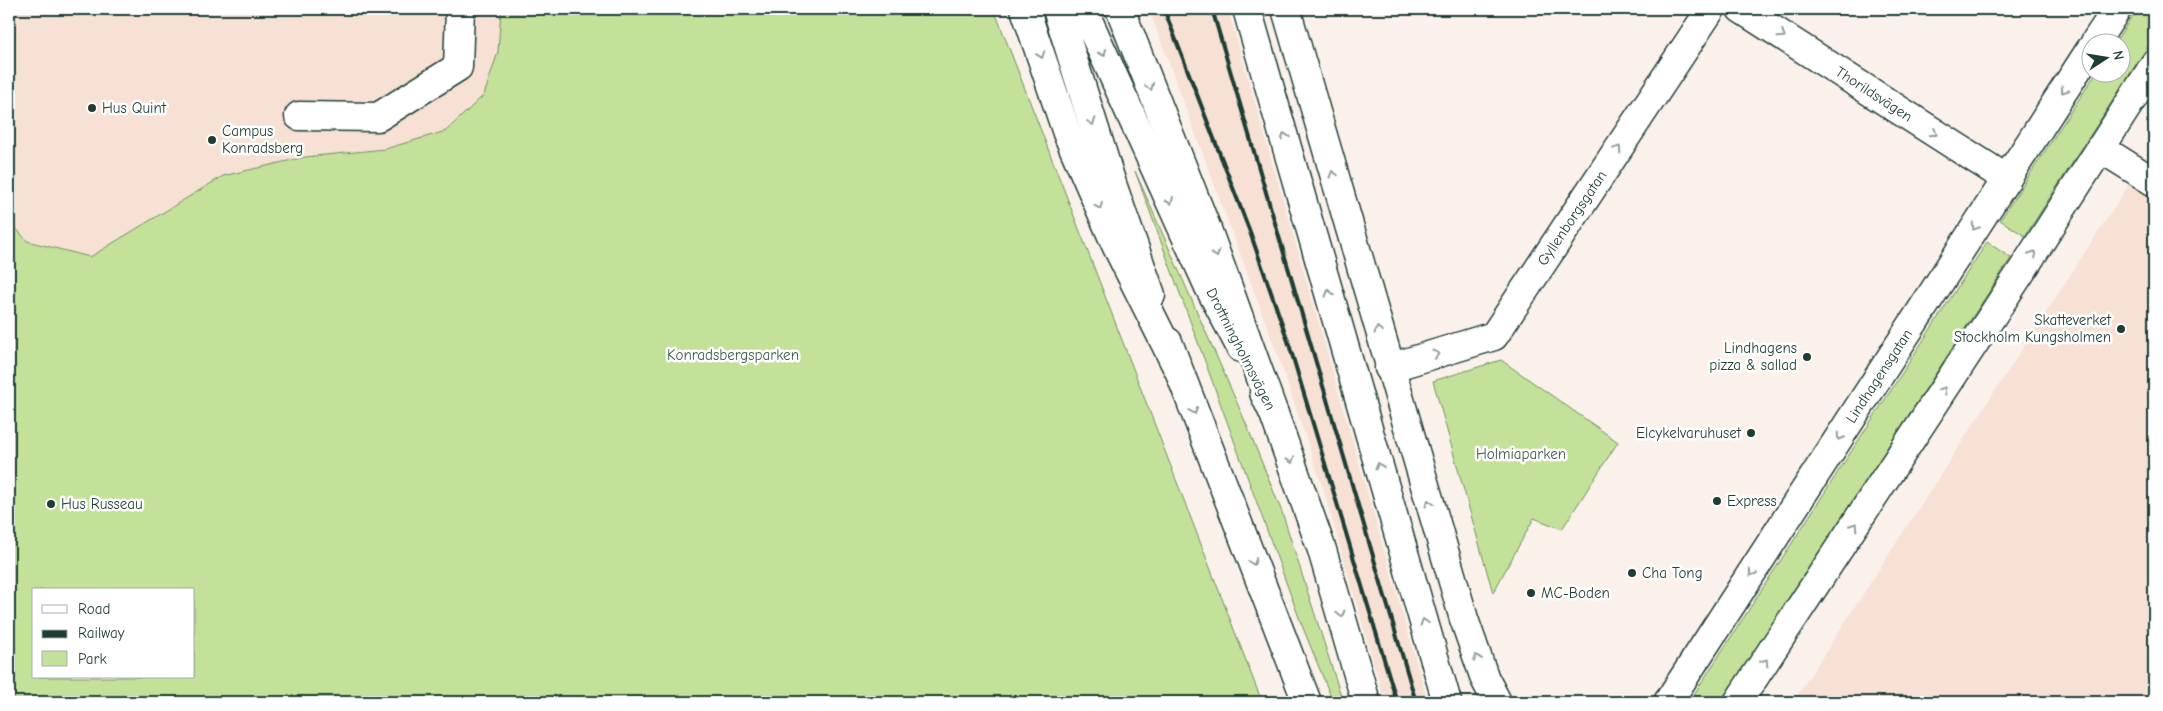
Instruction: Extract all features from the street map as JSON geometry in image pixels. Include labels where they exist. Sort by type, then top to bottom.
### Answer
[{"type":"main road","points":[[299,116],[378,117],[458,67],[460,9]]},
{"type":"main road","points":[[1025,9],[1068,133],[1116,245],[1176,365]]},
{"type":"main road","points":[[1057,9],[1112,184],[1176,365],[1306,702]]},
{"type":"main road","name":"Drottningholmsvägen","points":[[1083,9],[1209,287],[1274,414],[1322,550],[1366,702]]},
{"type":"main road","points":[[1120,9],[1208,232],[1274,414]]},
{"type":"main road","points":[[1247,9],[1447,702]]},
{"type":"main road","points":[[1286,9],[1389,368],[1464,620],[1485,679],[1497,702]]},
{"type":"main road","name":"Gyllenborgsgatan","points":[[1389,368],[1494,336],[1711,9]]},
{"type":"main road","name":"Thorildsvägen","points":[[1742,9],[2007,178]]},
{"type":"main road","points":[[2102,32],[2117,9]]},
{"type":"main road","name":"Lindhagensgatan","points":[[1668,702],[2080,65]]},
{"type":"main road","points":[[1738,702],[2025,266],[2154,65]]},
{"type":"main road","points":[[2100,148],[2154,182]]},
{"type":"shaded area","name":"Campus Konradsberg","points":[[9,9],[501,9],[498,52],[484,95],[446,131],[385,149],[305,157],[223,176],[90,257],[27,241],[9,220]]},
{"type":"shaded area","points":[[1149,9],[1228,9],[1428,702],[1385,702],[1322,485],[1277,353]]},
{"type":"shaded area","points":[[2154,146],[2154,702],[1793,702]]},
{"type":"green space","name":"Konradsbergsparken","points":[[501,9],[994,9],[1262,702],[14,702],[9,663],[9,220],[27,241],[90,257],[223,176],[305,157],[385,149],[446,131],[484,95],[498,52]]},
{"type":"green space","points":[[2137,9],[2154,9],[2154,37],[2130,74],[2130,32],[2122,32]]},
{"type":"green space","points":[[2090,82],[2125,82],[2025,236],[2000,220]]},
{"type":"green space","points":[[1135,171],[1245,421],[1282,512],[1343,702],[1333,702],[1301,623]]},
{"type":"green space","points":[[1987,242],[2011,258],[1722,702],[1689,702]]},
{"type":"green space","name":"Holmiaparken","points":[[1501,360],[1618,442],[1562,529],[1534,518],[1493,593],[1433,381]]},
{"type":"railway","points":[[1164,9],[1250,232],[1288,341],[1397,702]]},
{"type":"railway","points":[[1212,9],[1416,702]]},
{"type":"place","name":"Hus Quint","points":[[92,108]]},
{"type":"place","name":"Campus Konradsberg","points":[[212,140]]},
{"type":"place","name":"Skatteverket Stockholm Kungsholmen","points":[[2121,329]]},
{"type":"place","name":"Lindhagens pizza & sallad","points":[[1807,357]]},
{"type":"place","name":"Elcykelvaruhuset","points":[[1751,433]]},
{"type":"place","name":"Express","points":[[1717,501]]},
{"type":"place","name":"Hus Russeau","points":[[51,504]]},
{"type":"place","name":"Cha Tong","points":[[1632,573]]},
{"type":"place","name":"MC-Boden","points":[[1531,593]]}]
